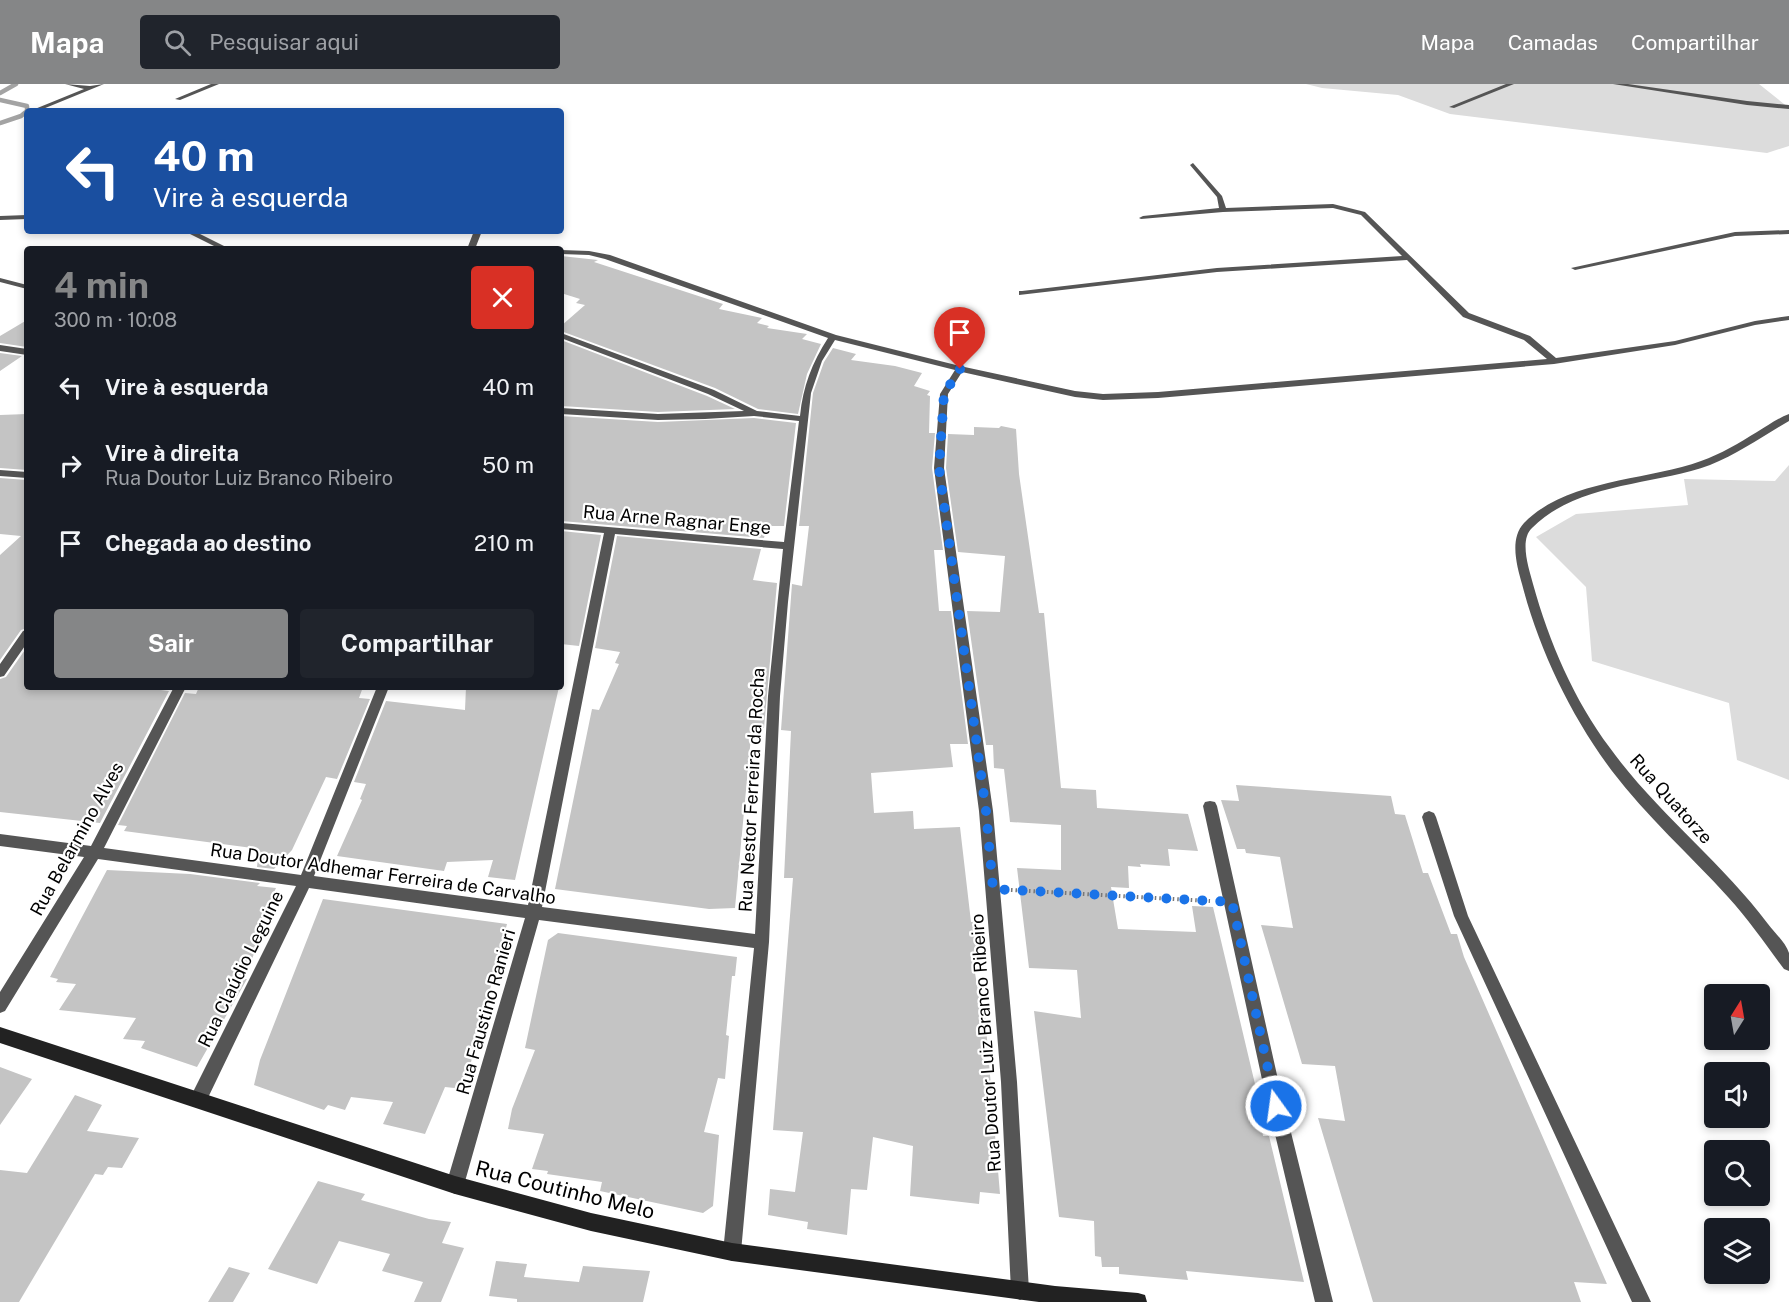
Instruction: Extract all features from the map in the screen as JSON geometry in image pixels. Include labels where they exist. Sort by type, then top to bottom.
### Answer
[{"type":"street","points":[[68,84],[91,88]]},
{"type":"street","points":[[41,108],[100,84]]},
{"type":"street","points":[[178,99],[216,84]]},
{"type":"street","points":[[1452,107],[1511,84]]},
{"type":"street","points":[[1616,84],[1747,104],[1789,107]]},
{"type":"street","points":[[1193,165],[1221,197],[1223,210]]},
{"type":"street","points":[[1143,218],[1223,210],[1333,206],[1363,213],[1466,315],[1527,338],[1554,361]]},
{"type":"street","points":[[0,218],[24,217]]},
{"type":"street","points":[[1575,268],[1736,234],[1789,232]]},
{"type":"street","points":[[194,234],[220,246]]},
{"type":"street","points":[[564,252],[589,253],[607,257],[833,337],[960,369],[1075,394],[1130,397],[1497,368],[1675,344],[1755,323],[1788,318]]},
{"type":"street","points":[[1022,293],[1216,270],[1407,258]]},
{"type":"street","points":[[0,280],[24,286]]},
{"type":"street","points":[[564,336],[711,392],[755,413]]},
{"type":"street","name":"Rua Nestor Ferreira da Rocha","points":[[732,1252],[762,942],[774,696],[804,419],[807,393],[813,375],[818,361],[833,337]]},
{"type":"street","points":[[0,348],[24,352]]},
{"type":"street","name":"Rua Doutor Luiz Branco Ribeiro","points":[[960,369],[944,394],[939,468],[986,811],[1009,1082],[1020,1291]]},
{"type":"street","points":[[564,411],[644,418],[716,417],[755,413],[804,419]]},
{"type":"street","name":"Rua Quatorze","points":[[1789,417],[1737,448],[1708,462],[1677,473],[1587,493],[1563,503],[1525,527],[1521,536],[1522,561],[1530,597],[1547,644],[1587,724],[1617,768],[1750,913],[1789,964]]},
{"type":"street","points":[[0,473],[24,475]]},
{"type":"street","name":"Rua Arne Ragnar Enge","points":[[564,526],[790,546]]},
{"type":"street","name":"Rua Faustino Ranieri","points":[[455,1185],[533,914],[610,531]]},
{"type":"street","points":[[0,674],[24,638]]},
{"type":"street","name":"Rua Belarmino Alves","points":[[0,1006],[94,853],[178,690]]},
{"type":"street","name":"Rua Claúdio Leguine","points":[[198,1100],[306,880],[382,690]]},
{"type":"street","points":[[1210,806],[1271,1084],[1324,1302]]},
{"type":"street","points":[[1429,816],[1461,916],[1642,1302]]},
{"type":"street","name":"Rua Doutor Adhemar Ferreira de Carvalho","points":[[0,840],[306,880],[533,914],[762,942]]},
{"type":"street","name":"Rua Coutinho Melo","points":[[0,1035],[455,1185],[591,1222],[732,1252],[1020,1291],[1055,1299],[1138,1302]]},
{"type":"path","points":[[993,889],[1232,902]]},
{"type":"shaded area","points":[[1306,84],[1759,84],[1789,108],[1789,146],[1767,153],[1450,114],[1398,95],[1322,88]]},
{"type":"shaded area","points":[[1789,465],[1789,780],[1737,760],[1729,703],[1592,661],[1586,587],[1536,537],[1576,514],[1688,505],[1684,479],[1775,481]]},
{"type":"building","points":[[564,256],[598,260],[594,262],[723,304],[719,309],[762,318],[757,323],[769,326],[767,328],[807,334],[802,339],[821,344],[807,374],[798,414],[758,409],[715,388],[564,332],[564,323],[585,305],[576,303],[580,299],[564,294]]},
{"type":"building","points":[[24,322],[24,347],[0,343],[0,336]]},
{"type":"building","points":[[564,341],[735,409],[658,412],[564,406]]},
{"type":"building","points":[[833,348],[856,354],[851,360],[895,366],[922,373],[914,386],[930,391],[927,395],[930,396],[929,433],[935,433],[932,468],[943,550],[934,550],[939,611],[951,611],[968,744],[950,744],[953,767],[871,773],[874,813],[913,811],[914,829],[960,827],[971,922],[977,921],[981,968],[974,967],[982,1015],[985,1015],[1000,1194],[980,1192],[979,1204],[910,1196],[913,1146],[873,1137],[867,1190],[851,1189],[847,1235],[807,1229],[808,1222],[768,1215],[770,1189],[795,1192],[803,1132],[773,1130],[793,878],[784,878],[791,731],[781,730],[792,584],[802,586],[809,526],[799,526],[813,393],[824,362]]},
{"type":"building","points":[[0,353],[22,356],[0,371]]},
{"type":"building","points":[[24,414],[24,470],[0,468],[0,415]]},
{"type":"building","points":[[564,416],[658,422],[754,418],[796,423],[784,526],[767,526],[764,538],[564,521]]},
{"type":"building","points":[[1001,426],[1016,429],[1019,474],[1039,613],[1044,613],[1061,788],[1096,790],[1097,808],[1188,814],[1198,851],[1168,849],[1170,866],[1140,864],[1141,867],[1128,866],[1129,888],[1111,887],[1118,929],[1196,932],[1192,906],[1213,907],[1255,1084],[1263,1136],[1269,1136],[1304,1282],[1186,1271],[1188,1280],[1119,1274],[1119,1267],[1102,1267],[1101,1257],[1095,1256],[1094,1221],[1059,1217],[1034,1011],[1081,1018],[1077,970],[1029,968],[1017,868],[1061,870],[1061,825],[1010,822],[1004,769],[994,768],[993,745],[986,745],[967,611],[1000,612],[1005,556],[958,552],[946,468],[948,434],[974,435],[974,427],[999,428]]},
{"type":"building","points":[[0,478],[24,480],[24,629],[0,660],[0,555],[21,536],[0,534]]},
{"type":"building","points":[[564,531],[601,535],[579,646],[564,644]]},
{"type":"building","points":[[617,536],[761,549],[753,580],[777,583],[764,728],[752,726],[735,908],[709,909],[555,889],[592,709],[599,710],[619,664],[615,663],[620,652],[595,648]]},
{"type":"building","points":[[24,651],[24,690],[169,691],[100,823],[0,812],[0,679],[6,677]]},
{"type":"building","points":[[198,690],[362,690],[359,698],[370,699],[337,779],[326,777],[292,850],[274,869],[257,867],[259,849],[124,831],[127,826],[118,825],[185,693],[196,694]]},
{"type":"building","points":[[466,690],[558,690],[515,880],[488,877],[493,860],[447,862],[444,871],[337,856],[362,800],[360,799],[366,784],[354,782],[386,701],[465,710]]},
{"type":"building","points":[[1236,785],[1391,796],[1395,814],[1405,815],[1423,873],[1428,873],[1451,934],[1457,934],[1464,957],[1607,1284],[1574,1282],[1581,1302],[1373,1302],[1318,1118],[1345,1121],[1335,1066],[1302,1064],[1261,925],[1293,928],[1280,857],[1246,853],[1245,849],[1237,849],[1221,800],[1239,801]]},
{"type":"building","points":[[107,870],[190,874],[260,883],[257,886],[276,888],[255,933],[261,936],[244,979],[247,979],[197,1067],[141,1048],[145,1041],[123,1039],[136,1018],[59,1010],[76,984],[56,982],[58,979],[50,977]]},
{"type":"building","points":[[323,899],[507,924],[464,1089],[445,1087],[425,1134],[383,1124],[393,1102],[351,1097],[345,1110],[328,1105],[324,1110],[254,1085],[260,1060]]},
{"type":"building","points":[[558,933],[737,957],[735,976],[732,976],[726,1035],[729,1036],[725,1079],[718,1078],[704,1132],[719,1135],[713,1206],[703,1213],[600,1191],[602,1182],[547,1174],[548,1171],[532,1169],[544,1134],[508,1129],[512,1109],[535,1050],[525,1048],[548,940]]},
{"type":"building","points":[[0,1067],[32,1079],[0,1125]]},
{"type":"building","points":[[75,1095],[102,1105],[87,1131],[139,1138],[122,1168],[108,1167],[103,1175],[95,1174],[19,1302],[0,1302],[0,1170],[27,1173]]},
{"type":"building","points":[[318,1181],[365,1194],[361,1200],[429,1219],[451,1222],[442,1243],[464,1248],[441,1302],[414,1302],[423,1282],[382,1271],[390,1254],[339,1241],[317,1284],[268,1269]]},
{"type":"building","points":[[496,1261],[527,1264],[524,1277],[579,1282],[583,1266],[650,1271],[643,1302],[517,1302],[517,1299],[489,1296]]},
{"type":"building","points":[[229,1267],[250,1273],[233,1302],[208,1302]]},
{"type":"waterway","points":[[0,93],[16,84]]},
{"type":"waterway","points":[[0,100],[27,106],[27,108]]},
{"type":"waterway","points":[[0,123],[24,114]]},
{"type":"route","points":[[960,369],[944,394],[939,468],[947,541],[986,811],[993,889],[1232,902],[1276,1106]]}]
